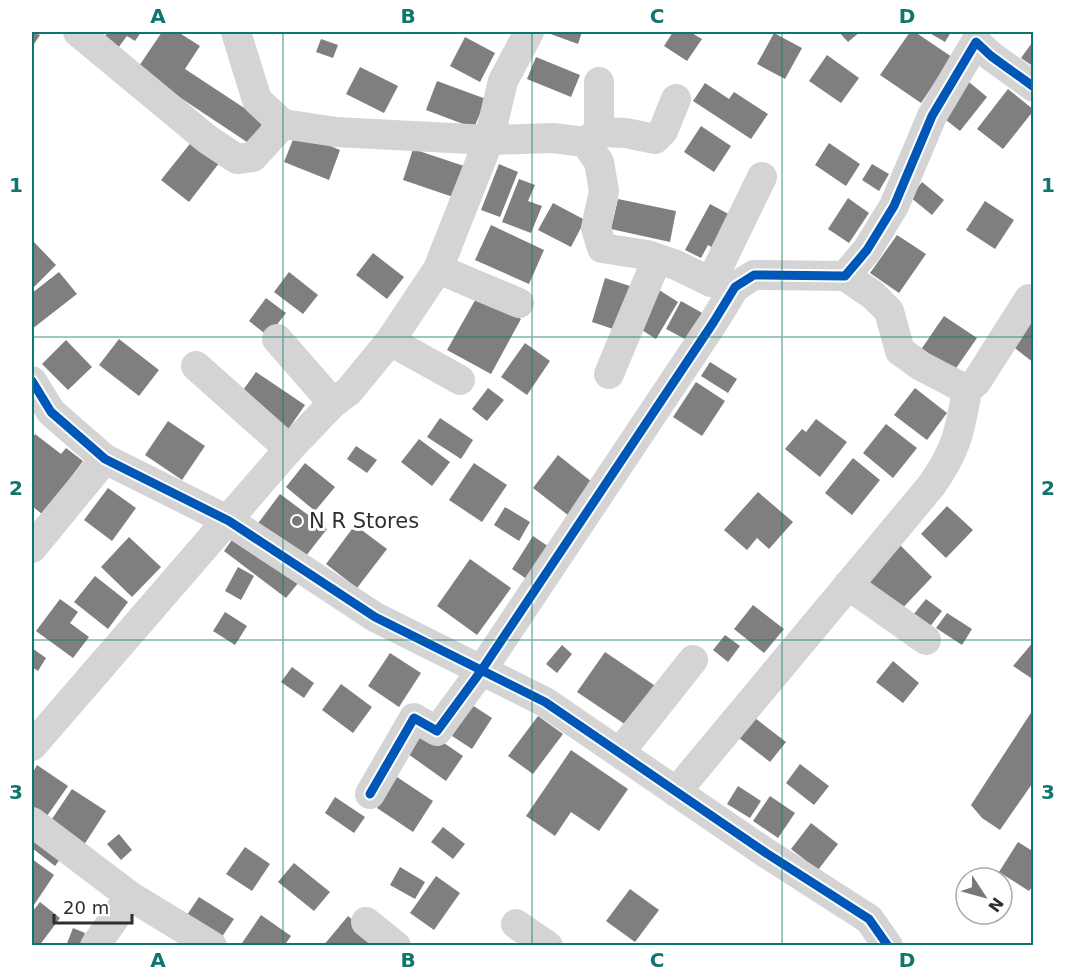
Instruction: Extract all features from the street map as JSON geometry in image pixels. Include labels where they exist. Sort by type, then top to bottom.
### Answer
[{"type":"street","points":[[78,32],[207,139],[237,159],[254,157],[283,124]]},
{"type":"street","points":[[236,32],[257,100],[283,124],[336,132],[489,140],[592,137],[626,133],[655,139],[663,131],[674,109],[676,99]]},
{"type":"street","points":[[32,746],[290,449],[333,403],[349,391],[390,341],[438,269],[489,140],[503,81],[530,32]]},
{"type":"street","points":[[845,276],[867,250],[894,206],[932,116],[980,37],[991,56],[1034,87]]},
{"type":"street","points":[[598,82],[592,137],[604,191],[596,228],[602,248],[657,259],[723,285],[754,275],[845,276],[873,295],[889,311],[900,351],[921,366],[967,390]]},
{"type":"street","points":[[370,794],[414,718],[437,731],[482,671],[713,323],[723,285],[762,177]]},
{"type":"street","points":[[609,374],[657,259]]},
{"type":"street","points":[[438,269],[519,303]]},
{"type":"street","points":[[676,792],[931,486],[947,463],[960,434],[967,390],[977,381],[1029,299],[1034,301]]},
{"type":"street","points":[[277,339],[333,403]]},
{"type":"street","points":[[390,341],[460,380]]},
{"type":"street","points":[[196,366],[290,449]]},
{"type":"street","points":[[32,381],[51,412],[105,459],[229,521],[375,617],[545,702],[766,853],[869,919],[888,945]]},
{"type":"street","points":[[32,548],[105,459]]},
{"type":"street","points":[[848,585],[926,640]]},
{"type":"street","points":[[620,752],[693,660]]},
{"type":"street","points":[[32,822],[130,896],[212,945]]},
{"type":"street","points":[[95,945],[130,896]]},
{"type":"street","points":[[366,922],[396,945]]},
{"type":"street","points":[[516,924],[548,945]]},
{"type":"building","points":[[32,32],[40,35],[32,47]]},
{"type":"building","points":[[108,32],[141,32],[135,41],[127,36],[115,52],[101,42]]},
{"type":"building","points":[[162,32],[178,32],[200,46],[185,69],[264,121],[250,144],[137,69]]},
{"type":"building","points":[[545,32],[582,32],[578,44]]},
{"type":"building","points":[[673,32],[690,32],[702,39],[687,61],[664,46]]},
{"type":"building","points":[[839,32],[860,32],[848,42]]},
{"type":"building","points":[[910,32],[915,32],[952,57],[921,103],[880,75]]},
{"type":"building","points":[[928,32],[951,32],[945,42]]},
{"type":"building","points":[[774,33],[802,48],[785,79],[757,64]]},
{"type":"building","points":[[465,37],[495,53],[480,82],[450,66]]},
{"type":"building","points":[[321,39],[338,45],[333,58],[316,52]]},
{"type":"building","points":[[1034,40],[1034,67],[1021,58]]},
{"type":"building","points":[[827,55],[859,78],[841,103],[809,81]]},
{"type":"building","points":[[536,57],[580,75],[571,97],[527,79]]},
{"type":"building","points":[[360,67],[398,86],[384,113],[346,94]]},
{"type":"building","points":[[437,81],[486,99],[474,128],[426,110]]},
{"type":"building","points":[[969,82],[987,97],[960,131],[941,116]]},
{"type":"building","points":[[705,83],[729,99],[734,92],[768,114],[751,139],[693,101]]},
{"type":"building","points":[[1008,89],[1034,110],[1003,149],[977,129]]},
{"type":"building","points":[[701,126],[731,146],[714,172],[684,152]]},
{"type":"building","points":[[296,132],[340,150],[329,180],[284,162]]},
{"type":"building","points":[[193,140],[220,162],[189,202],[161,180]]},
{"type":"building","points":[[829,143],[860,164],[846,186],[815,165]]},
{"type":"building","points":[[413,149],[470,168],[459,199],[403,180]]},
{"type":"building","points":[[499,164],[518,172],[500,217],[481,210]]},
{"type":"building","points":[[872,164],[889,174],[879,191],[862,180]]},
{"type":"building","points":[[519,179],[535,185],[528,201],[542,206],[531,233],[502,222]]},
{"type":"building","points":[[922,182],[944,200],[932,215],[910,197]]},
{"type":"building","points":[[848,198],[869,213],[849,243],[828,229]]},
{"type":"building","points":[[618,199],[676,211],[670,242],[611,229]]},
{"type":"building","points":[[985,201],[1014,220],[995,249],[966,230]]},
{"type":"building","points":[[553,203],[585,220],[571,247],[538,230]]},
{"type":"building","points":[[710,204],[736,218],[718,251],[708,245],[701,258],[685,250]]},
{"type":"building","points":[[491,225],[544,250],[529,284],[475,260]]},
{"type":"building","points":[[897,235],[926,254],[899,293],[870,273]]},
{"type":"building","points":[[32,240],[56,265],[32,289]]},
{"type":"building","points":[[373,253],[404,277],[387,299],[356,275]]},
{"type":"building","points":[[59,272],[77,294],[32,329],[32,293]]},
{"type":"building","points":[[289,272],[318,295],[303,314],[274,292]]},
{"type":"building","points":[[605,278],[633,287],[619,331],[592,322]]},
{"type":"building","points":[[656,288],[678,302],[656,339],[634,325]]},
{"type":"building","points":[[478,295],[521,319],[491,374],[447,350]]},
{"type":"building","points":[[266,298],[286,313],[268,336],[249,321]]},
{"type":"building","points":[[681,301],[704,314],[689,341],[666,329]]},
{"type":"building","points":[[1034,315],[1034,363],[1011,345]]},
{"type":"building","points":[[944,316],[977,338],[952,374],[920,351]]},
{"type":"building","points":[[119,339],[159,370],[139,396],[99,365]]},
{"type":"building","points":[[66,340],[92,367],[68,390],[42,364]]},
{"type":"building","points":[[525,343],[550,361],[527,395],[501,377]]},
{"type":"building","points":[[710,362],[737,379],[728,393],[701,376]]},
{"type":"building","points":[[256,372],[305,405],[285,434],[236,400]]},
{"type":"building","points":[[696,382],[725,401],[702,436],[673,417]]},
{"type":"building","points":[[488,388],[504,400],[487,421],[472,409]]},
{"type":"building","points":[[915,388],[947,413],[927,440],[894,415]]},
{"type":"building","points":[[440,418],[473,440],[461,459],[427,437]]},
{"type":"building","points":[[816,419],[847,442],[820,477],[785,449],[802,429],[806,432]]},
{"type":"building","points":[[168,421],[205,446],[182,480],[145,455]]},
{"type":"building","points":[[886,424],[917,448],[893,478],[863,453]]},
{"type":"building","points":[[35,434],[61,454],[66,448],[83,461],[43,515],[32,506],[32,439]]},
{"type":"building","points":[[419,439],[450,462],[432,486],[401,462]]},
{"type":"building","points":[[356,446],[377,460],[367,473],[347,459]]},
{"type":"building","points":[[558,455],[597,486],[573,519],[533,488]]},
{"type":"building","points":[[853,458],[880,480],[852,515],[825,493]]},
{"type":"building","points":[[305,463],[335,487],[315,511],[286,487]]},
{"type":"building","points":[[474,463],[507,485],[482,522],[449,500]]},
{"type":"building","points":[[108,488],[136,508],[112,541],[84,520]]},
{"type":"building","points":[[758,492],[793,522],[769,549],[757,538],[747,550],[724,530]]},
{"type":"building","points":[[280,494],[327,529],[302,561],[256,526]]},
{"type":"building","points":[[947,506],[973,530],[946,558],[921,534]]},
{"type":"building","points":[[505,507],[530,522],[519,541],[494,525]]},
{"type":"building","points":[[355,525],[387,549],[357,588],[326,564]]},
{"type":"building","points":[[236,534],[299,582],[286,598],[224,551]]},
{"type":"building","points":[[533,536],[552,549],[531,582],[512,569]]},
{"type":"building","points":[[129,537],[161,567],[132,597],[101,567]]},
{"type":"building","points":[[899,544],[932,577],[897,614],[863,580]]},
{"type":"building","points":[[470,559],[511,588],[477,635],[437,606]]},
{"type":"building","points":[[238,567],[254,576],[241,600],[225,591]]},
{"type":"building","points":[[95,576],[128,602],[108,629],[74,602]]},
{"type":"building","points":[[60,599],[78,612],[70,623],[89,637],[73,658],[36,631]]},
{"type":"building","points":[[926,599],[942,611],[925,633],[909,620]]},
{"type":"building","points":[[753,605],[784,629],[764,653],[734,629]]},
{"type":"building","points":[[225,612],[247,626],[235,645],[213,631]]},
{"type":"building","points":[[947,613],[972,629],[962,645],[936,628]]},
{"type":"building","points":[[725,635],[740,646],[728,662],[713,650]]},
{"type":"building","points":[[1034,641],[1034,680],[1013,666]]},
{"type":"building","points":[[562,645],[572,654],[557,673],[546,664]]},
{"type":"building","points":[[32,648],[46,658],[38,671],[32,667]]},
{"type":"building","points":[[605,652],[657,687],[629,727],[577,692]]},
{"type":"building","points":[[390,653],[421,673],[399,707],[368,686]]},
{"type":"building","points":[[893,661],[919,683],[903,703],[876,682]]},
{"type":"building","points":[[292,667],[314,683],[304,698],[281,682]]},
{"type":"building","points":[[341,684],[372,707],[353,733],[322,710]]},
{"type":"building","points":[[472,705],[492,718],[472,749],[452,736]]},
{"type":"building","points":[[1034,708],[1034,781],[1000,830],[982,818],[971,805]]},
{"type":"building","points":[[538,716],[563,734],[533,774],[508,756]]},
{"type":"building","points":[[755,718],[786,742],[770,762],[739,738]]},
{"type":"building","points":[[425,730],[463,756],[446,781],[408,754]]},
{"type":"building","points":[[571,750],[628,789],[599,831],[571,812],[555,836],[526,816]]},
{"type":"building","points":[[800,764],[829,786],[814,805],[786,783]]},
{"type":"building","points":[[37,765],[68,786],[47,816],[32,806],[32,774]]},
{"type":"building","points":[[397,777],[433,801],[413,832],[377,808]]},
{"type":"building","points":[[738,786],[761,801],[750,818],[727,804]]},
{"type":"building","points":[[72,789],[106,811],[82,848],[48,825]]},
{"type":"building","points":[[770,796],[795,813],[778,838],[753,821]]},
{"type":"building","points":[[335,797],[365,817],[354,833],[325,813]]},
{"type":"building","points":[[811,823],[838,844],[818,870],[791,849]]},
{"type":"building","points":[[443,827],[465,844],[453,859],[431,842]]},
{"type":"building","points":[[32,828],[66,851],[55,866],[32,848]]},
{"type":"building","points":[[119,834],[132,850],[121,860],[107,844]]},
{"type":"building","points":[[1018,842],[1034,852],[1034,884],[1029,891],[1014,882],[1014,866],[1003,866]]},
{"type":"building","points":[[245,847],[270,864],[252,891],[226,874]]},
{"type":"building","points":[[32,859],[54,875],[32,908]]},
{"type":"building","points":[[294,863],[330,892],[314,911],[278,882]]},
{"type":"building","points":[[400,867],[425,882],[415,899],[390,885]]},
{"type":"building","points":[[436,876],[460,893],[434,930],[410,913]]},
{"type":"building","points":[[630,889],[659,910],[635,942],[606,921]]},
{"type":"building","points":[[199,897],[234,919],[217,944],[183,921]]},
{"type":"building","points":[[40,902],[60,918],[39,946],[34,946],[32,944],[32,912]]},
{"type":"building","points":[[261,915],[291,936],[284,946],[240,946]]},
{"type":"building","points":[[348,916],[382,946],[323,946]]},
{"type":"building","points":[[73,928],[85,933],[80,946],[66,946]]},
{"type":"cycle path","points":[[370,794],[414,718],[437,731],[481,671],[735,287],[754,275],[845,276],[867,250],[894,206],[932,116],[976,42],[991,56],[1034,87]]},
{"type":"cycle path","points":[[32,381],[51,412],[105,459],[229,521],[375,617],[545,702],[766,853],[869,919],[888,946]]},
{"type":"place","name":"N R Stores","points":[[297,521]]}]
